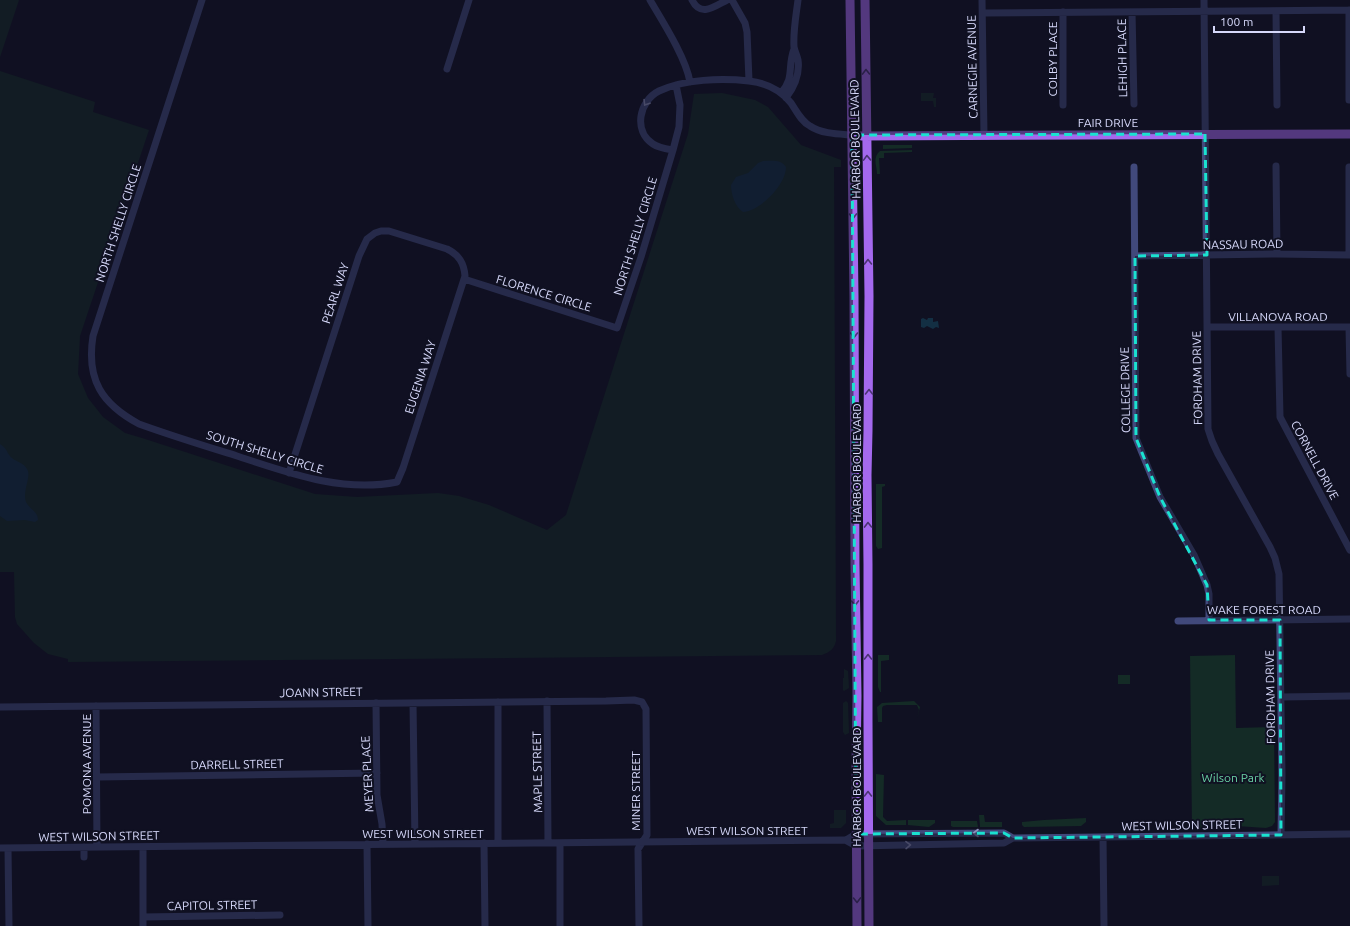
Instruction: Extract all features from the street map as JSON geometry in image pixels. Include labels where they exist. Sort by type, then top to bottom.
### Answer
[{"type":"main road","name":"HARBOR BOULEVARD","points":[[850,0],[854,555],[857,690],[857,926]]},
{"type":"main road","name":"HARBOR BOULEVARD","points":[[865,0],[869,296],[867,475],[870,926]]},
{"type":"main road","name":"FAIR DRIVE","points":[[852,135],[1350,134]]},
{"type":"street","name":"NORTH SHELLY CIRCLE","points":[[153,429],[129,419],[110,404],[100,391],[95,380],[91,349],[93,336],[202,0]]},
{"type":"street","points":[[447,69],[469,0]]},
{"type":"street","points":[[650,0],[681,56],[689,75],[690,82]]},
{"type":"street","points":[[692,0],[694,5],[701,10],[709,9],[728,0]]},
{"type":"street","points":[[732,0],[745,23],[748,32],[749,81]]},
{"type":"street","points":[[784,95],[798,60],[794,49],[795,19],[798,0]]},
{"type":"street","name":"CARNEGIE AVENUE","points":[[982,0],[984,134]]},
{"type":"street","name":"FORDHAM DRIVE","points":[[1204,0],[1207,414],[1210,435],[1218,454],[1275,558],[1279,579],[1282,835]]},
{"type":"street","points":[[983,13],[1350,10],[1349,100]]},
{"type":"street","points":[[1276,11],[1277,105]]},
{"type":"street","name":"COLBY PLACE","points":[[1063,12],[1063,105]]},
{"type":"street","name":"LEHIGH PLACE","points":[[1132,12],[1134,104]]},
{"type":"street","points":[[673,150],[654,144],[646,137],[642,130],[642,110],[649,97],[676,85],[690,82],[749,81],[766,84],[784,95],[802,119],[811,127],[825,132],[852,135]]},
{"type":"street","name":"NORTH SHELLY CIRCLE","points":[[617,328],[641,257],[679,126],[680,105],[676,85]]},
{"type":"street","points":[[1276,166],[1277,254]]},
{"type":"street","name":"COLLEGE DRIVE","points":[[1134,167],[1136,438],[1160,497],[1194,556],[1207,585],[1209,594],[1209,620]]},
{"type":"street","points":[[1349,167],[1350,255]]},
{"type":"street","name":"PEARL WAY","points":[[289,473],[359,256],[367,239],[375,233],[389,231],[447,249],[454,252],[464,264],[464,279]]},
{"type":"street","name":"NASSAU ROAD","points":[[1135,256],[1277,254],[1350,255]]},
{"type":"street","name":"FLORENCE CIRCLE","points":[[464,279],[617,328]]},
{"type":"street","name":"EUGENIA WAY","points":[[397,482],[403,468],[464,279]]},
{"type":"street","name":"VILLANOVA ROAD","points":[[1207,327],[1350,327]]},
{"type":"street","name":"CORNELL DRIVE","points":[[1278,327],[1280,417],[1350,550]]},
{"type":"street","points":[[1350,327],[1350,374]]},
{"type":"street","name":"SOUTH SHELLY CIRCLE","points":[[153,429],[318,481],[351,485],[389,484],[397,482]]},
{"type":"street","name":"WAKE FOREST ROAD","points":[[1178,621],[1350,620]]},
{"type":"street","points":[[1281,697],[1350,696]]},
{"type":"street","name":"JOANN STREET","points":[[0,707],[634,700],[642,702]]},
{"type":"street","name":"MAPLE STREET","points":[[547,701],[548,843]]},
{"type":"street","points":[[498,702],[498,843]]},
{"type":"street","name":"MINER STREET","points":[[639,926],[638,849],[647,835],[646,709],[642,702]]},
{"type":"street","name":"MEYER PLACE","points":[[376,703],[377,795],[382,824],[383,844]]},
{"type":"street","points":[[413,703],[415,844]]},
{"type":"street","name":"POMONA AVENUE","points":[[96,706],[97,847]]},
{"type":"street","name":"DARRELL STREET","points":[[97,777],[377,773]]},
{"type":"street","name":"WEST WILSON STREET","points":[[4,848],[846,840],[856,834],[869,833],[1004,833],[1014,838]]},
{"type":"street","name":"WEST WILSON STREET","points":[[856,846],[1004,843],[1014,838],[1350,834]]},
{"type":"street","points":[[1103,837],[1104,926]]},
{"type":"street","points":[[846,840],[856,846]]},
{"type":"street","points":[[484,843],[485,926]]},
{"type":"street","points":[[560,843],[560,926]]},
{"type":"street","points":[[367,844],[368,926]]},
{"type":"street","points":[[84,847],[84,856]]},
{"type":"street","points":[[142,847],[143,926]]},
{"type":"street","points":[[4,848],[9,926]]},
{"type":"street","name":"CAPITOL STREET","points":[[143,917],[280,915]]},
{"type":"highlighted area","points":[[1205,134],[1207,255],[1135,256],[1136,438],[1160,497],[1207,585],[1209,620],[1280,620],[1281,835],[1013,838],[1004,833],[856,834],[852,135]]},
{"type":"green space","points":[[0,0],[19,0],[0,57]]},
{"type":"green space","points":[[0,71],[95,102],[93,112],[149,130],[80,336],[78,374],[88,398],[103,417],[125,433],[315,494],[357,497],[438,493],[459,496],[489,505],[547,530],[566,515],[688,134],[694,94],[722,93],[755,100],[768,107],[801,145],[841,160],[841,167],[834,167],[836,641],[833,648],[822,655],[68,662],[68,659],[48,654],[34,643],[17,624],[15,617],[14,572],[0,572]]},
{"type":"green space","points":[[921,93],[934,93],[933,98],[936,98],[936,107],[934,107],[933,101],[921,101]]},
{"type":"green space","points":[[883,145],[912,145],[912,148],[883,149]]},
{"type":"green space","points":[[912,150],[912,152],[884,153],[884,158],[879,158],[880,174],[877,174],[876,156],[880,151]]},
{"type":"green space","points":[[876,484],[885,484],[885,486],[882,487],[882,548],[878,549],[876,546]]},
{"type":"green space","points":[[878,655],[889,655],[889,660],[881,661],[881,692],[878,687]]},
{"type":"green space","name":"Wilson Park","points":[[1235,655],[1236,728],[1274,727],[1275,822],[1272,826],[1266,828],[1222,825],[1205,829],[1194,829],[1192,828],[1190,656]]},
{"type":"green space","points":[[844,669],[848,671],[849,688],[844,691],[843,678]]},
{"type":"green space","points":[[1118,675],[1130,675],[1130,684],[1118,684]]},
{"type":"green space","points":[[846,701],[848,703],[849,733],[845,735],[843,732],[843,703]]},
{"type":"green space","points":[[914,701],[920,707],[917,719],[919,710],[917,705],[887,705],[883,706],[882,708],[882,722],[878,722],[877,707],[882,703]]},
{"type":"green space","points":[[876,774],[884,775],[883,817],[887,821],[906,820],[906,825],[886,825],[876,816]]},
{"type":"green space","points":[[834,810],[846,810],[846,823],[841,828],[830,828],[830,824],[834,823]]},
{"type":"green space","points":[[979,815],[984,815],[985,822],[1002,822],[1002,827],[980,827]]},
{"type":"green space","points":[[1086,818],[1086,822],[1081,826],[1024,827],[1022,825],[1022,822]]},
{"type":"green space","points":[[908,820],[935,820],[935,823],[929,827],[908,825]]},
{"type":"green space","points":[[951,821],[977,821],[978,827],[953,827],[951,826]]},
{"type":"green space","points":[[1262,876],[1279,876],[1279,885],[1262,886]]},
{"type":"water","points":[[763,161],[776,161],[784,164],[786,167],[785,174],[777,189],[771,196],[750,211],[743,212],[734,200],[731,185],[736,177],[748,173],[758,163]]},
{"type":"water","points":[[923,318],[927,320],[928,318],[933,318],[933,322],[938,321],[939,328],[936,327],[933,329],[927,326],[924,328],[921,327],[921,319]]},
{"type":"water","points":[[0,444],[12,458],[27,469],[28,476],[25,498],[27,504],[37,514],[38,520],[35,522],[25,520],[7,521],[0,516]]}]
